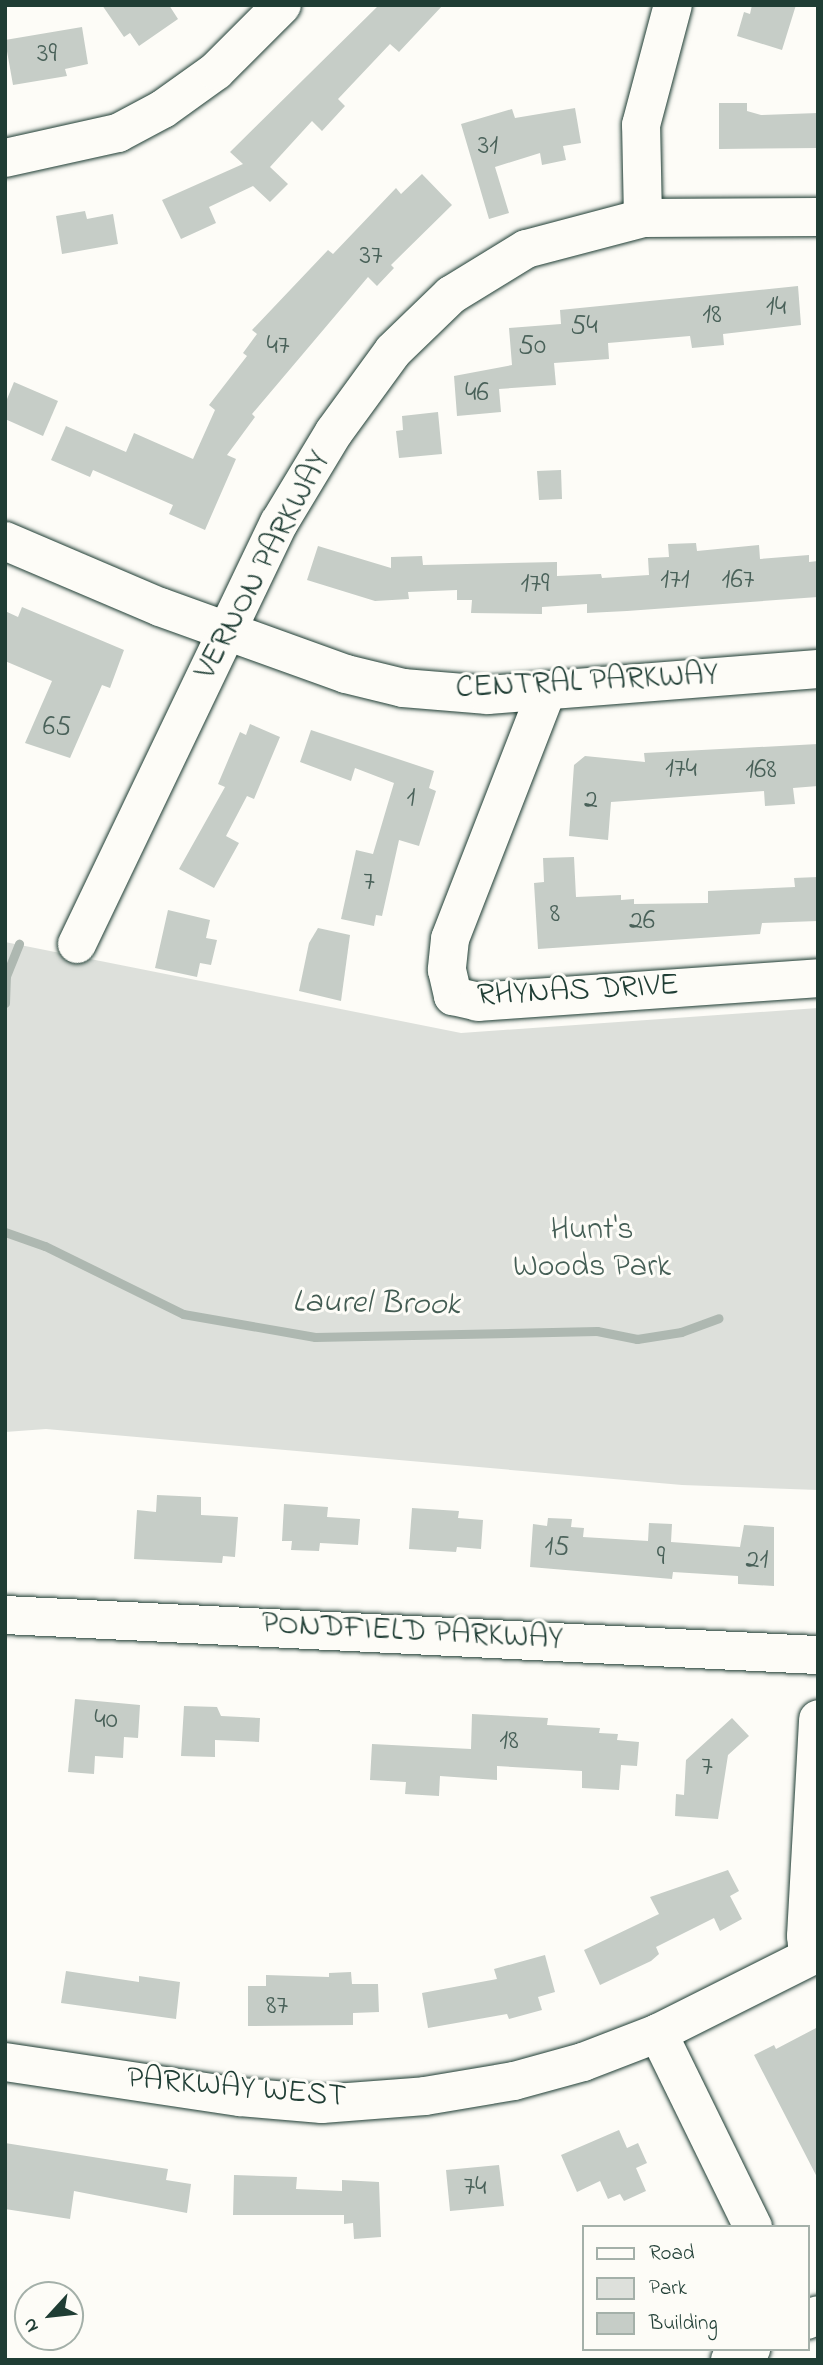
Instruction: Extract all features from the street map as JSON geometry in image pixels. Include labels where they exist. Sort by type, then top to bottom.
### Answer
[{"type":"street","points":[[5,158],[118,133],[163,108],[216,71],[282,5]]},
{"type":"street","points":[[643,218],[641,125],[673,5]]},
{"type":"street","name":"VERNON PARKWAY","points":[[77,944],[279,523],[334,432],[393,351],[451,295],[489,268],[526,249],[643,218],[818,217]]},
{"type":"street","name":"CENTRAL PARKWAY","points":[[5,541],[227,631],[346,674],[403,688],[488,695],[818,669]]},
{"type":"street","name":"RHYNAS DRIVE","points":[[547,690],[450,939],[447,970],[453,996],[478,1002],[818,978]]},
{"type":"street","name":"PONDFIELD PARKWAY","points":[[5,1615],[818,1655]]},
{"type":"street","points":[[813,1955],[806,1922],[818,1718]]},
{"type":"street","name":"PARKWAY WEST","points":[[5,2062],[240,2097],[322,2104],[425,2096],[514,2081],[583,2062],[658,2033],[813,1955]]},
{"type":"street","points":[[658,2033],[752,2225]]},
{"type":"street","points":[[730,2360],[746,2351]]},
{"type":"green space","name":"Hunt's Woods Park","points":[[5,942],[461,1033],[818,1008],[818,1490],[682,1485],[46,1429],[5,1432]]},
{"type":"building","points":[[102,5],[169,5],[178,19],[139,46],[130,33],[124,37]]},
{"type":"building","points":[[379,5],[443,5],[399,52],[390,44],[338,99],[345,106],[322,131],[312,121],[270,167],[288,184],[270,202],[253,186],[209,207],[216,223],[181,239],[162,200],[243,164],[230,152]]},
{"type":"building","points":[[752,5],[796,5],[782,50],[737,36],[744,12],[750,14]]},
{"type":"building","points":[[82,27],[88,64],[65,69],[67,76],[13,85],[5,40]]},
{"type":"building","points":[[719,103],[747,103],[747,111],[761,115],[818,113],[818,148],[719,149]]},
{"type":"building","points":[[575,108],[581,143],[563,146],[566,160],[542,165],[540,153],[495,167],[509,213],[489,219],[461,124],[512,109],[515,118]]},
{"type":"building","points":[[422,174],[452,205],[391,265],[394,268],[377,286],[368,277],[252,414],[255,417],[227,455],[236,459],[205,530],[169,514],[173,505],[93,470],[90,477],[51,460],[66,426],[126,452],[134,433],[193,459],[215,410],[209,405],[247,356],[243,353],[257,334],[252,330],[328,250],[333,254],[396,188],[401,194]]},
{"type":"building","points":[[85,211],[87,219],[113,214],[118,244],[62,254],[56,216]]},
{"type":"building","points":[[798,286],[801,325],[723,334],[724,345],[692,348],[690,336],[608,343],[609,359],[554,363],[556,385],[499,389],[501,412],[457,416],[454,376],[512,365],[509,328],[561,324],[560,310]]},
{"type":"building","points":[[14,382],[58,401],[43,436],[5,419],[5,404]]},
{"type":"building","points":[[438,412],[442,454],[399,458],[396,431],[403,430],[402,416]]},
{"type":"building","points":[[561,470],[562,499],[539,500],[537,471]]},
{"type":"building","points":[[696,543],[697,551],[759,545],[760,559],[809,555],[809,562],[818,561],[818,597],[587,613],[587,604],[542,607],[542,614],[471,613],[472,600],[457,600],[457,590],[408,592],[409,599],[375,601],[307,580],[318,546],[391,568],[391,557],[422,556],[423,565],[557,562],[557,576],[601,574],[602,578],[649,575],[648,558],[669,557],[668,544]]},
{"type":"building","points":[[22,607],[124,650],[110,688],[102,685],[70,758],[25,743],[52,681],[5,661],[5,611],[18,617]]},
{"type":"building","points":[[250,724],[280,737],[254,799],[247,796],[226,836],[239,843],[214,888],[179,869],[225,787],[218,784],[240,732],[246,735]]},
{"type":"building","points":[[311,730],[434,771],[429,788],[436,791],[419,846],[399,840],[382,916],[376,915],[374,926],[341,919],[356,850],[373,854],[394,783],[355,768],[351,781],[300,762]]},
{"type":"building","points":[[818,744],[818,786],[793,788],[795,804],[765,806],[764,791],[611,802],[608,840],[569,836],[574,765],[585,756],[645,762],[644,753]]},
{"type":"building","points":[[574,857],[576,897],[621,895],[621,900],[634,899],[634,904],[708,903],[708,891],[795,887],[794,878],[818,877],[818,921],[762,923],[760,934],[538,949],[534,883],[544,882],[543,858]]},
{"type":"building","points":[[168,910],[210,920],[206,938],[217,940],[211,965],[200,963],[197,977],[155,968]]},
{"type":"building","points":[[318,928],[350,935],[341,1001],[299,991],[309,943]]},
{"type":"building","points":[[157,1495],[201,1497],[201,1515],[238,1517],[235,1557],[223,1556],[222,1563],[134,1559],[137,1510],[156,1512]]},
{"type":"building","points":[[284,1504],[328,1507],[327,1517],[360,1519],[358,1545],[320,1543],[319,1551],[291,1550],[292,1541],[282,1541]]},
{"type":"building","points":[[412,1508],[459,1511],[458,1518],[483,1520],[481,1549],[457,1547],[456,1552],[409,1549]]},
{"type":"building","points":[[548,1518],[572,1519],[571,1527],[584,1528],[583,1537],[648,1541],[649,1523],[672,1524],[671,1542],[740,1547],[744,1525],[774,1527],[774,1586],[738,1584],[738,1576],[673,1572],[672,1579],[530,1567],[533,1524],[547,1526]]},
{"type":"building","points":[[75,1699],[140,1705],[138,1738],[124,1737],[123,1758],[95,1756],[94,1774],[68,1772]]},
{"type":"building","points":[[184,1706],[217,1707],[221,1716],[260,1718],[259,1742],[215,1740],[215,1757],[181,1756]]},
{"type":"building","points":[[472,1714],[548,1718],[547,1725],[600,1728],[599,1733],[618,1734],[617,1740],[639,1742],[637,1766],[621,1765],[619,1790],[582,1788],[582,1771],[497,1766],[497,1780],[440,1776],[439,1796],[405,1794],[406,1782],[370,1780],[372,1744],[471,1749]]},
{"type":"building","points":[[732,1718],[749,1736],[728,1755],[718,1819],[675,1816],[676,1794],[684,1795],[686,1760]]},
{"type":"building","points":[[728,1870],[739,1891],[730,1896],[742,1919],[720,1931],[714,1918],[656,1947],[659,1954],[651,1961],[600,1985],[584,1950],[659,1914],[650,1897]]},
{"type":"building","points":[[545,1955],[555,1992],[538,1997],[542,2010],[509,2019],[507,2014],[428,2028],[422,1993],[497,1979],[494,1969]]},
{"type":"building","points":[[66,1971],[139,1982],[139,1976],[180,1982],[176,2019],[61,2003]]},
{"type":"building","points":[[351,1972],[352,1984],[378,1984],[379,2012],[353,2013],[353,2025],[248,2026],[248,1986],[266,1986],[266,1975],[329,1977],[329,1973]]},
{"type":"building","points":[[818,2027],[818,2179],[754,2055],[774,2045],[776,2049]]},
{"type":"building","points":[[619,2130],[627,2148],[638,2143],[647,2163],[636,2168],[646,2191],[624,2201],[620,2194],[608,2199],[600,2181],[577,2192],[561,2155]]},
{"type":"building","points":[[5,2143],[168,2169],[166,2180],[191,2184],[187,2213],[74,2191],[70,2219],[5,2209]]},
{"type":"building","points":[[499,2165],[504,2206],[450,2211],[446,2170]]},
{"type":"building","points":[[234,2175],[297,2177],[296,2189],[342,2191],[342,2180],[379,2182],[381,2237],[354,2239],[353,2223],[344,2224],[344,2215],[233,2215]]},
{"type":"waterway","points":[[5,1003],[6,976],[19,943]]},
{"type":"waterway","name":"Laurel Brook","points":[[5,1232],[45,1246],[183,1314],[315,1337],[597,1331],[637,1339],[681,1332],[719,1318]]}]
